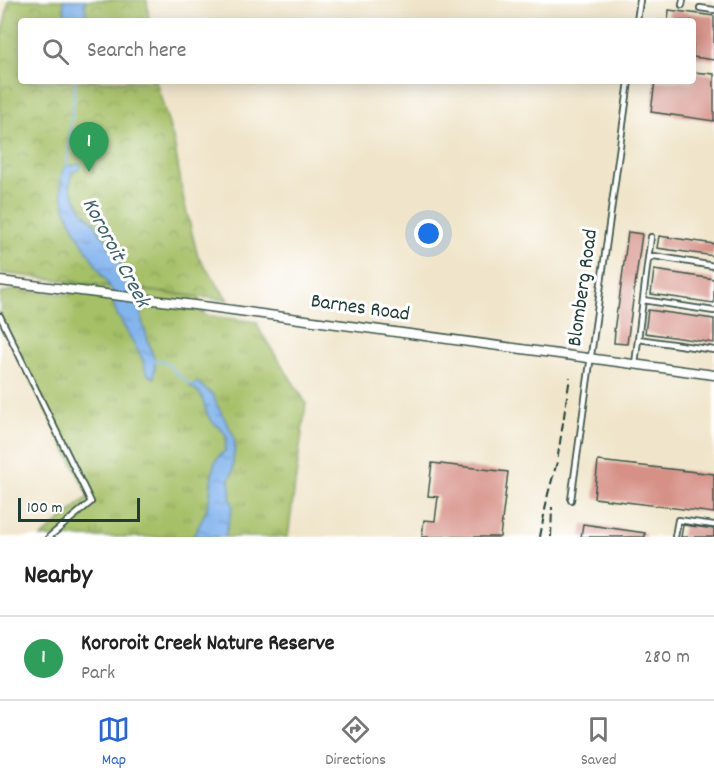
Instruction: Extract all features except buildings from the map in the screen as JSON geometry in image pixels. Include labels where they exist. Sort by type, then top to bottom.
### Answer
[{"type":"street","name":"Barnes Road","points":[[0,281],[205,306],[714,375]]},
{"type":"lane","points":[[637,18],[640,0]]},
{"type":"lane","points":[[700,8],[714,10]]},
{"type":"lane","name":"Blomberg Road","points":[[571,500],[629,84]]},
{"type":"lane","points":[[635,364],[651,237]]},
{"type":"lane","points":[[648,259],[654,256],[714,266]]},
{"type":"lane","points":[[643,300],[714,311]]},
{"type":"lane","points":[[0,316],[91,502],[49,537]]},
{"type":"lane","points":[[638,339],[714,350]]},
{"type":"lane","points":[[675,537],[678,520],[714,525]]},
{"type":"green space","points":[[9,0],[147,0],[149,18],[18,18],[18,84],[157,84],[174,142],[184,201],[198,257],[228,300],[0,273],[0,45]]},
{"type":"green space","points":[[66,281],[198,297],[205,312],[201,312],[203,315],[257,322],[260,331],[306,403],[288,537],[41,537],[89,496],[0,319],[0,294],[15,289],[71,295]]},
{"type":"water","points":[[63,0],[85,0],[86,18],[66,18]]},
{"type":"water","name":"Kororoit Creek","points":[[81,164],[78,170],[72,172],[70,185],[72,192],[83,211],[115,252],[133,284],[155,362],[154,378],[148,375],[142,358],[117,314],[113,292],[85,248],[67,212],[61,178],[66,165]]},
{"type":"water","points":[[197,382],[214,396],[234,436],[233,472],[229,479],[233,505],[225,537],[193,537],[208,506],[212,474],[216,461],[225,451],[226,440],[224,432],[207,414],[199,393],[190,387]]},
{"type":"waterway","name":"Kororoit Creek","points":[[67,168],[75,84]]},
{"type":"waterway","name":"Kororoit Creek","points":[[153,360],[167,363],[194,387]]},
{"type":"railway","points":[[540,537],[557,462],[570,377]]},
{"type":"railway","points":[[551,537],[552,507]]},
{"type":"place","name":"Kororoit Creek Nature Reserve","points":[[89,172]]}]
